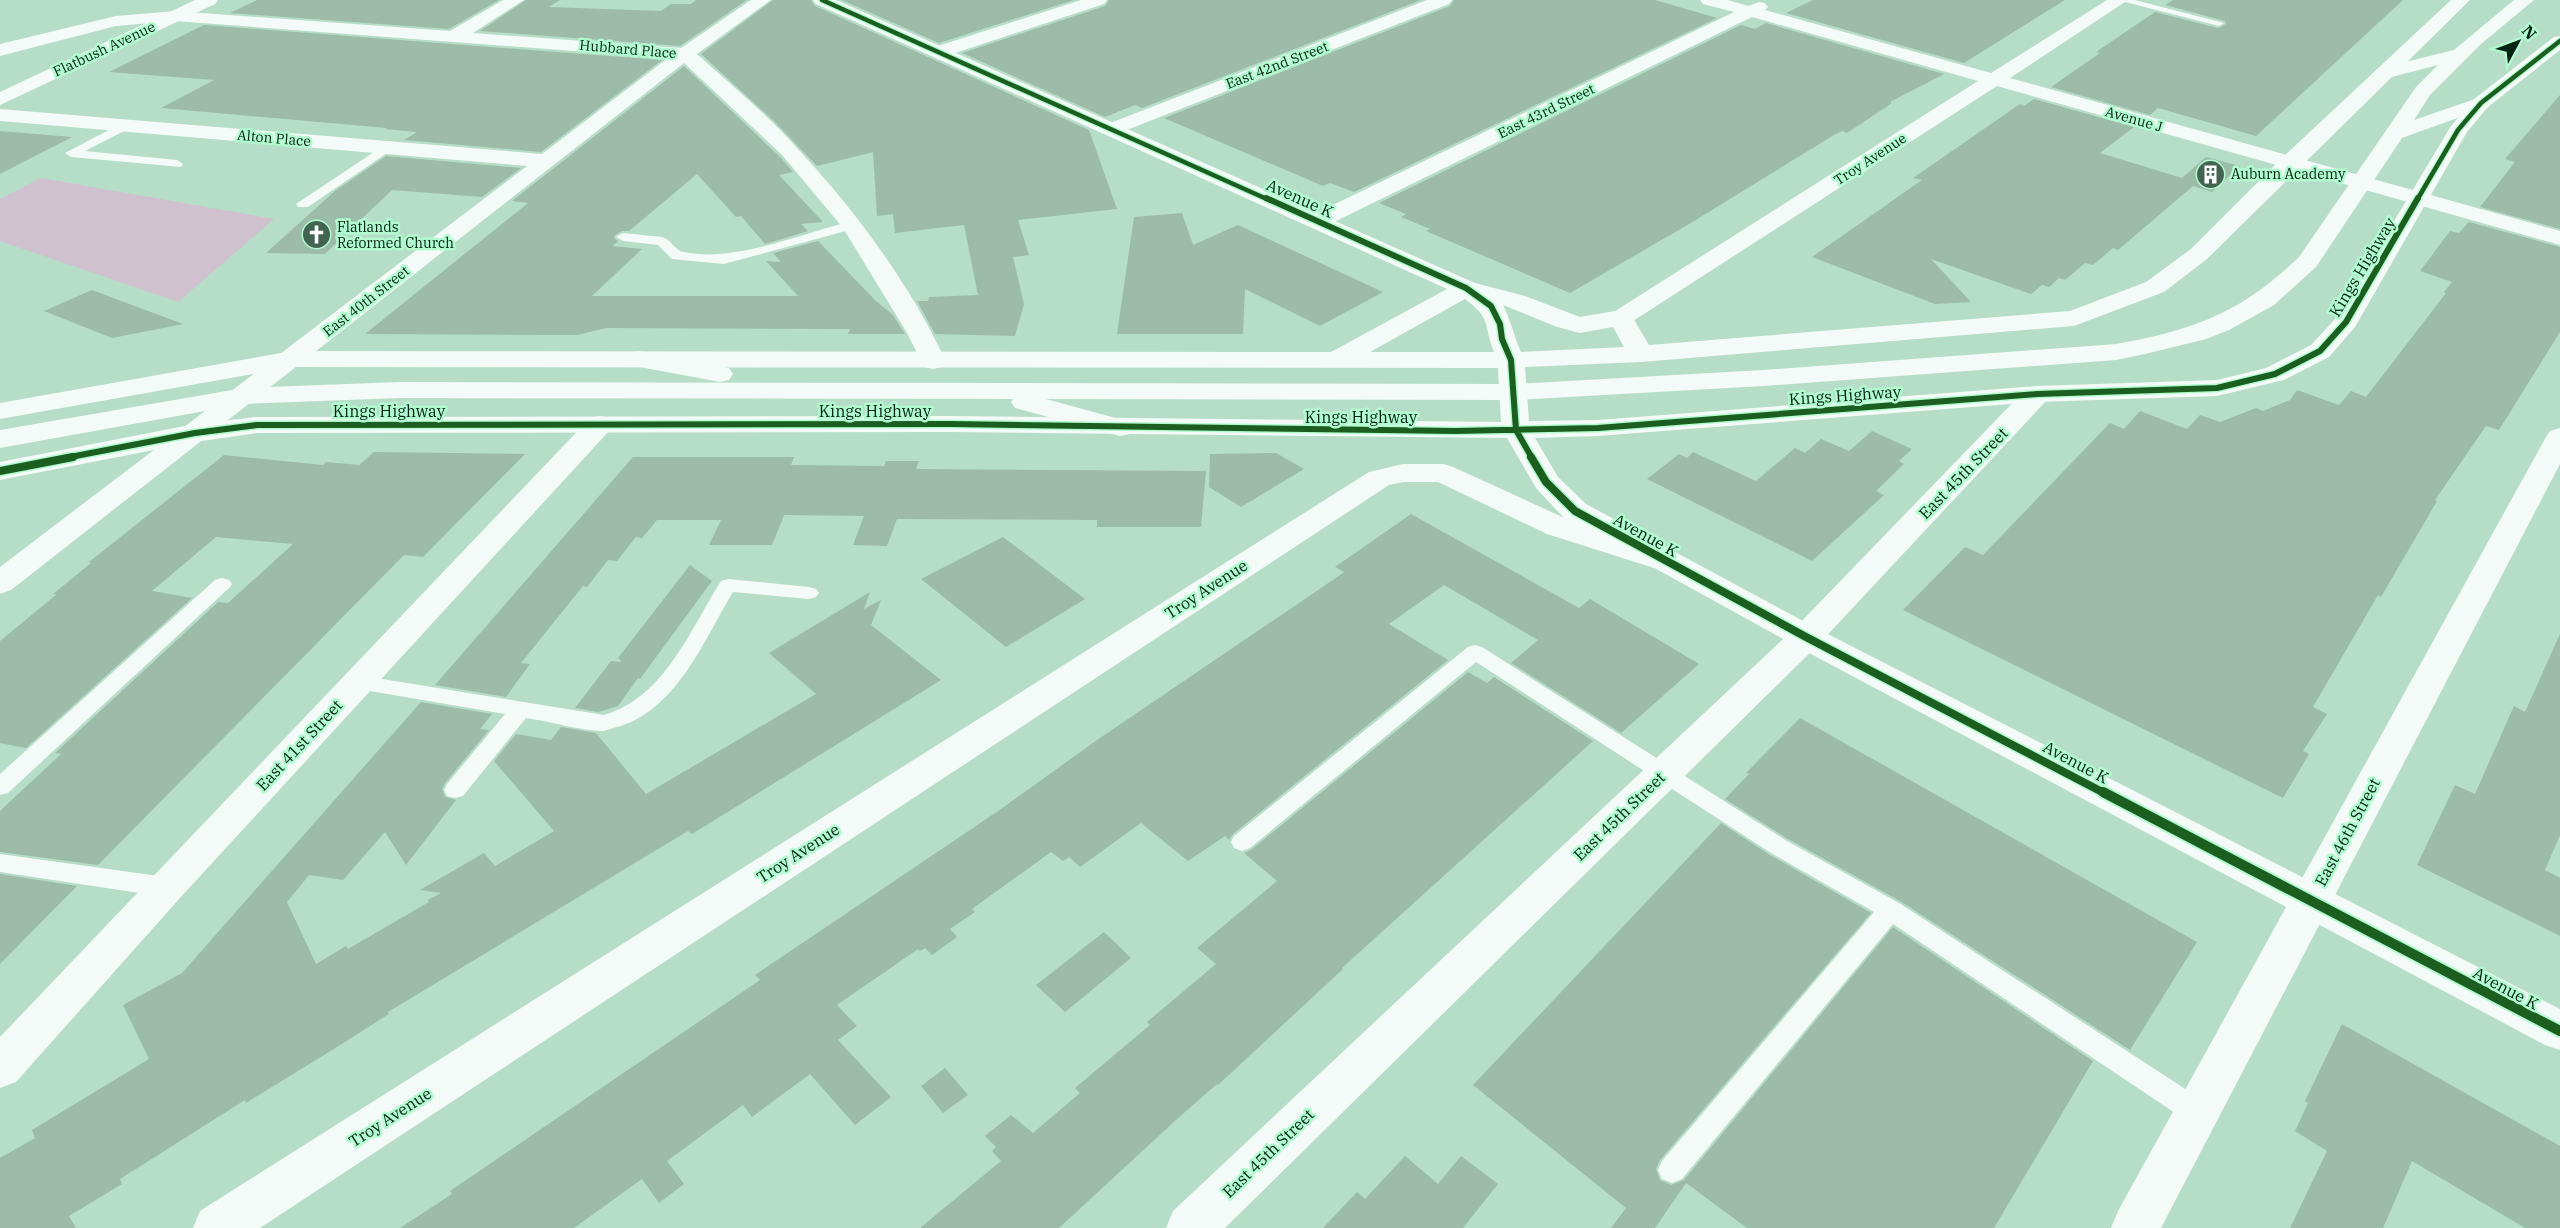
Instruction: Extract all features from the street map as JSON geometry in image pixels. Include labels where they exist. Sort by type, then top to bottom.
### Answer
[{"type":"street","name":"Flatbush Avenue","points":[[0,99],[209,0]]},
{"type":"street","points":[[456,35],[515,0]]},
{"type":"street","name":"East 40th Street","points":[[0,583],[685,54],[762,0]]},
{"type":"street","name":"Avenue K","points":[[822,0],[1466,288],[1491,306],[1500,324],[1502,339],[1511,360],[1516,430],[1546,482],[1575,511],[1806,637],[2560,1032]]},
{"type":"street","points":[[939,52],[1098,0]]},
{"type":"street","name":"East 42nd Street","points":[[1112,129],[1443,0]]},
{"type":"street","name":"Avenue J","points":[[1708,0],[2560,238]]},
{"type":"street","name":"East 43rd Street","points":[[1318,221],[1774,0]]},
{"type":"street","name":"Troy Avenue","points":[[1621,318],[2120,0]]},
{"type":"street","points":[[0,411],[292,359],[1332,362],[1511,360],[1641,354],[2074,318],[2155,286],[2199,254],[2290,163],[2461,0]]},
{"type":"street","name":"Kings Highway","points":[[0,439],[244,396],[400,390],[1513,392],[1762,378],[2116,352],[2167,343],[2209,330],[2254,309],[2286,286],[2308,262],[2423,91],[2459,55],[2525,0]]},
{"type":"street","name":"Hubbard Place","points":[[175,16],[456,35],[685,54],[789,151],[852,225],[920,333],[933,361]]},
{"type":"street","points":[[0,50],[116,21],[175,16]]},
{"type":"street","name":"Kings Highway","points":[[0,471],[195,433],[257,425],[950,424],[1384,432],[1516,430],[1598,428],[2037,394],[2217,388],[2275,374],[2320,351],[2346,322],[2458,130],[2481,103],[2560,41]]},
{"type":"street","points":[[2384,73],[2459,55]]},
{"type":"street","points":[[2396,133],[2481,103]]},
{"type":"street","name":"Alton Place","points":[[0,115],[547,161]]},
{"type":"street","points":[[1332,362],[1466,288],[1516,301],[1566,322],[1580,325],[1621,318],[1641,354]]},
{"type":"street","points":[[638,359],[802,389]]},
{"type":"street","points":[[986,392],[1120,428]]},
{"type":"street","name":"East 45th Street","points":[[1190,1228],[1806,637],[2037,394]]},
{"type":"street","name":"East 41st Street","points":[[0,1068],[166,887],[600,424]]},
{"type":"street","points":[[0,431],[39,432]]},
{"type":"street","points":[[0,450],[39,432]]},
{"type":"street","name":"East 46th Street","points":[[2135,1228],[2560,436]]},
{"type":"street","name":"Troy Avenue","points":[[217,1228],[1379,478],[1403,473],[1443,473],[1558,527],[1666,562]]},
{"type":"lane","points":[[2120,0],[2219,23]]},
{"type":"lane","points":[[123,126],[71,153],[177,164]]},
{"type":"lane","points":[[303,204],[386,148]]},
{"type":"lane","points":[[623,237],[662,241],[677,256],[724,260],[852,225]]},
{"type":"lane","points":[[0,787],[222,584]]},
{"type":"lane","points":[[358,682],[604,723],[626,717],[645,706],[664,686],[728,585],[809,593]]},
{"type":"lane","points":[[1242,842],[1475,652],[1779,848],[1891,909],[2197,1112]]},
{"type":"lane","points":[[455,790],[521,709]]},
{"type":"lane","points":[[0,863],[166,887]]},
{"type":"lane","points":[[1672,1170],[1891,909]]},
{"type":"shaded area","points":[[41,178],[274,219],[178,302],[0,241],[0,199]]},
{"type":"building","points":[[257,0],[499,0],[449,29],[230,13]]},
{"type":"building","points":[[526,0],[560,0],[549,7],[661,11],[671,4],[691,4],[696,0],[747,0],[680,46],[480,31]]},
{"type":"building","points":[[773,0],[811,0],[815,6],[1089,130],[1117,209],[1018,220],[1029,255],[1013,257],[1024,304],[1015,336],[935,334],[917,301],[928,301],[929,297],[978,295],[964,225],[895,233],[893,214],[877,216],[873,152],[817,166],[775,122],[701,54]]},
{"type":"building","points":[[842,0],[1074,0],[939,43]]},
{"type":"building","points":[[1109,0],[1421,0],[1142,108],[1135,105],[1105,117],[962,53],[1105,6]]},
{"type":"building","points":[[1454,0],[1655,0],[1717,18],[1354,192],[1330,183],[1323,186],[1164,118],[1450,6]]},
{"type":"building","points":[[1813,0],[2065,0],[1964,63],[1786,13]]},
{"type":"building","points":[[2173,0],[2403,0],[2256,136],[2158,108],[2150,115],[2051,87],[2100,53],[2096,52],[2155,12],[2218,28],[2226,24],[2225,21],[2165,5]]},
{"type":"building","points":[[1766,23],[1944,74],[1890,102],[1892,103],[1847,133],[1842,131],[1834,135],[1689,224],[1570,293],[1426,231],[1430,229],[1401,217],[1406,214],[1379,203],[1741,25],[1755,29]]},
{"type":"building","points":[[204,25],[662,60],[541,152],[404,140],[417,132],[385,129],[387,128],[161,108],[214,80],[109,72]]},
{"type":"building","points":[[684,66],[780,157],[793,172],[779,175],[823,222],[801,224],[808,231],[765,244],[741,216],[736,217],[697,174],[629,231],[622,231],[615,235],[614,238],[618,241],[612,246],[642,249],[592,296],[798,296],[766,261],[781,262],[773,253],[818,241],[877,302],[893,315],[905,334],[848,334],[850,329],[606,328],[577,335],[365,334],[528,203],[512,201]]},
{"type":"building","points":[[2560,95],[2560,229],[2480,207],[2515,162],[2505,159]]},
{"type":"building","points":[[2034,99],[2134,127],[2100,153],[2182,178],[2206,157],[2240,166],[2212,192],[2193,186],[2118,250],[2113,248],[2093,265],[2085,263],[2065,280],[2059,278],[2049,287],[2042,285],[2031,294],[1931,259],[1971,302],[1935,304],[1812,257],[1922,180],[1913,178],[2020,104],[2024,106]]},
{"type":"building","points":[[0,131],[72,137],[0,174]]},
{"type":"building","points":[[386,156],[521,168],[482,197],[392,190],[325,254],[266,253],[335,191]]},
{"type":"building","points":[[1182,213],[1193,245],[1238,225],[1383,292],[1320,326],[1245,289],[1243,334],[1117,334],[1134,217]]},
{"type":"building","points":[[2469,222],[2560,247],[2560,332],[2499,430],[2486,426],[2435,500],[2437,501],[2381,597],[2378,595],[2313,707],[2327,714],[2303,751],[2309,754],[2283,798],[1903,610],[1965,547],[1983,555],[2110,423],[2124,429],[2140,411],[2187,429],[2200,415],[2220,422],[2256,408],[2263,411],[2290,400],[2297,390],[2339,405],[2351,391],[2366,397],[2452,282],[2420,271],[2450,231],[2459,233]]},
{"type":"building","points":[[92,290],[183,324],[112,338],[44,311]]},
{"type":"building","points":[[1872,431],[1912,449],[1899,461],[1904,464],[1876,491],[1884,495],[1812,561],[1647,479],[1679,454],[1687,458],[1693,452],[1756,481],[1795,448],[1805,453],[1821,439],[1849,451]]},
{"type":"building","points":[[374,452],[525,454],[423,557],[404,555],[98,865],[0,852],[0,811],[61,754],[55,753],[218,602],[228,603],[293,544],[216,537],[152,591],[192,598],[26,748],[0,743],[0,641],[57,594],[53,594],[91,563],[89,562],[224,455],[323,465],[326,462],[359,465]]},
{"type":"building","points":[[1276,453],[1304,469],[1241,507],[1209,487],[1210,454]]},
{"type":"building","points":[[633,457],[794,457],[791,465],[884,466],[886,461],[919,461],[916,469],[1206,471],[1201,527],[1097,527],[1097,520],[897,519],[887,546],[853,545],[864,516],[784,515],[772,545],[709,545],[721,520],[657,520],[642,538],[636,537],[617,561],[608,560],[587,587],[583,586],[521,663],[530,664],[506,697],[435,685]]},
{"type":"building","points":[[1411,514],[1579,608],[1590,599],[1699,664],[1621,733],[1511,663],[1538,640],[1444,585],[1389,624],[1448,660],[1233,834],[1229,840],[1225,836],[1188,861],[1141,823],[1080,867],[1069,857],[1063,861],[1051,852],[972,909],[975,912],[950,929],[957,937],[932,955],[925,948],[920,951],[918,949],[837,1005],[857,1026],[838,1040],[891,1097],[855,1125],[810,1074],[752,1117],[743,1105],[667,1161],[684,1184],[659,1203],[642,1179],[574,1228],[400,1228],[452,1194],[450,1191],[760,980],[755,975],[1001,809],[1097,740],[1344,572],[1335,567]]},
{"type":"building","points":[[1003,537],[1085,599],[1006,647],[921,579]]},
{"type":"building","points":[[690,565],[712,581],[640,679],[638,678],[618,706],[598,712],[575,708],[611,661],[622,662],[618,658]]},
{"type":"building","points":[[870,592],[864,609],[881,600],[871,625],[941,680],[692,834],[688,831],[388,1012],[389,1014],[337,1047],[246,1103],[245,1100],[120,1179],[122,1184],[69,1216],[76,1228],[0,1228],[0,1158],[35,1138],[32,1130],[149,1059],[123,1005],[182,973],[421,702],[492,714],[480,729],[489,730],[445,783],[442,789],[445,797],[456,800],[406,865],[385,832],[343,880],[309,875],[287,902],[316,964],[346,946],[348,949],[429,902],[428,900],[441,893],[420,890],[484,853],[495,866],[554,831],[494,761],[516,734],[551,740],[561,727],[596,733],[646,794],[816,694],[769,653]]},
{"type":"building","points":[[2560,634],[2560,835],[2545,870],[2560,878],[2560,936],[2417,865],[2455,785],[2475,794],[2514,706],[2525,712]]},
{"type":"building","points":[[1468,672],[1487,683],[1494,677],[1593,741],[1059,1228],[920,1228],[1001,1161],[992,1151],[996,1147],[985,1136],[1011,1115],[1033,1133],[1080,1093],[1075,1088],[1150,1025],[1147,1022],[1216,964],[1197,948],[1277,881],[1244,853],[1251,850]]},
{"type":"building","points":[[1800,718],[2197,942],[2130,1050],[1900,901],[1788,839],[1725,799],[1749,774],[1746,773]]},
{"type":"building","points":[[1721,823],[1770,855],[1871,913],[1660,1160],[1656,1169],[1660,1180],[1671,1185],[1684,1180],[1893,927],[2093,1061],[1994,1228],[1747,1228],[1686,1183],[1655,1228],[1611,1228],[1626,1208],[1473,1085]]},
{"type":"building","points":[[0,874],[77,886],[0,964]]},
{"type":"building","points":[[1104,932],[1131,958],[1065,1012],[1036,985]]},
{"type":"building","points":[[2342,1024],[2560,1146],[2560,1228],[2525,1228],[2412,1161],[2383,1228],[2290,1228],[2327,1151],[2295,1131],[2308,1103],[2305,1101]]},
{"type":"building","points":[[945,1068],[968,1095],[943,1113],[921,1086]]},
{"type":"building","points":[[1405,1156],[1438,1184],[1461,1156],[1498,1184],[1463,1228],[1323,1228],[1357,1192],[1365,1199]]},
{"type":"cycle path","points":[[822,0],[1466,288],[1491,306],[1500,324],[1502,339],[1511,360],[1516,430],[1546,482],[1575,511],[1806,637],[2560,1031]]},
{"type":"cycle path","points":[[0,471],[195,433],[257,425],[950,424],[1456,431],[1598,428],[2037,394],[2217,388],[2275,374],[2320,351],[2346,322],[2458,130],[2481,103],[2560,41]]},
{"type":"place","name":"Auburn Academy","points":[[2210,174]]},
{"type":"place","name":"Flatlands Reformed Church","points":[[316,235]]}]
